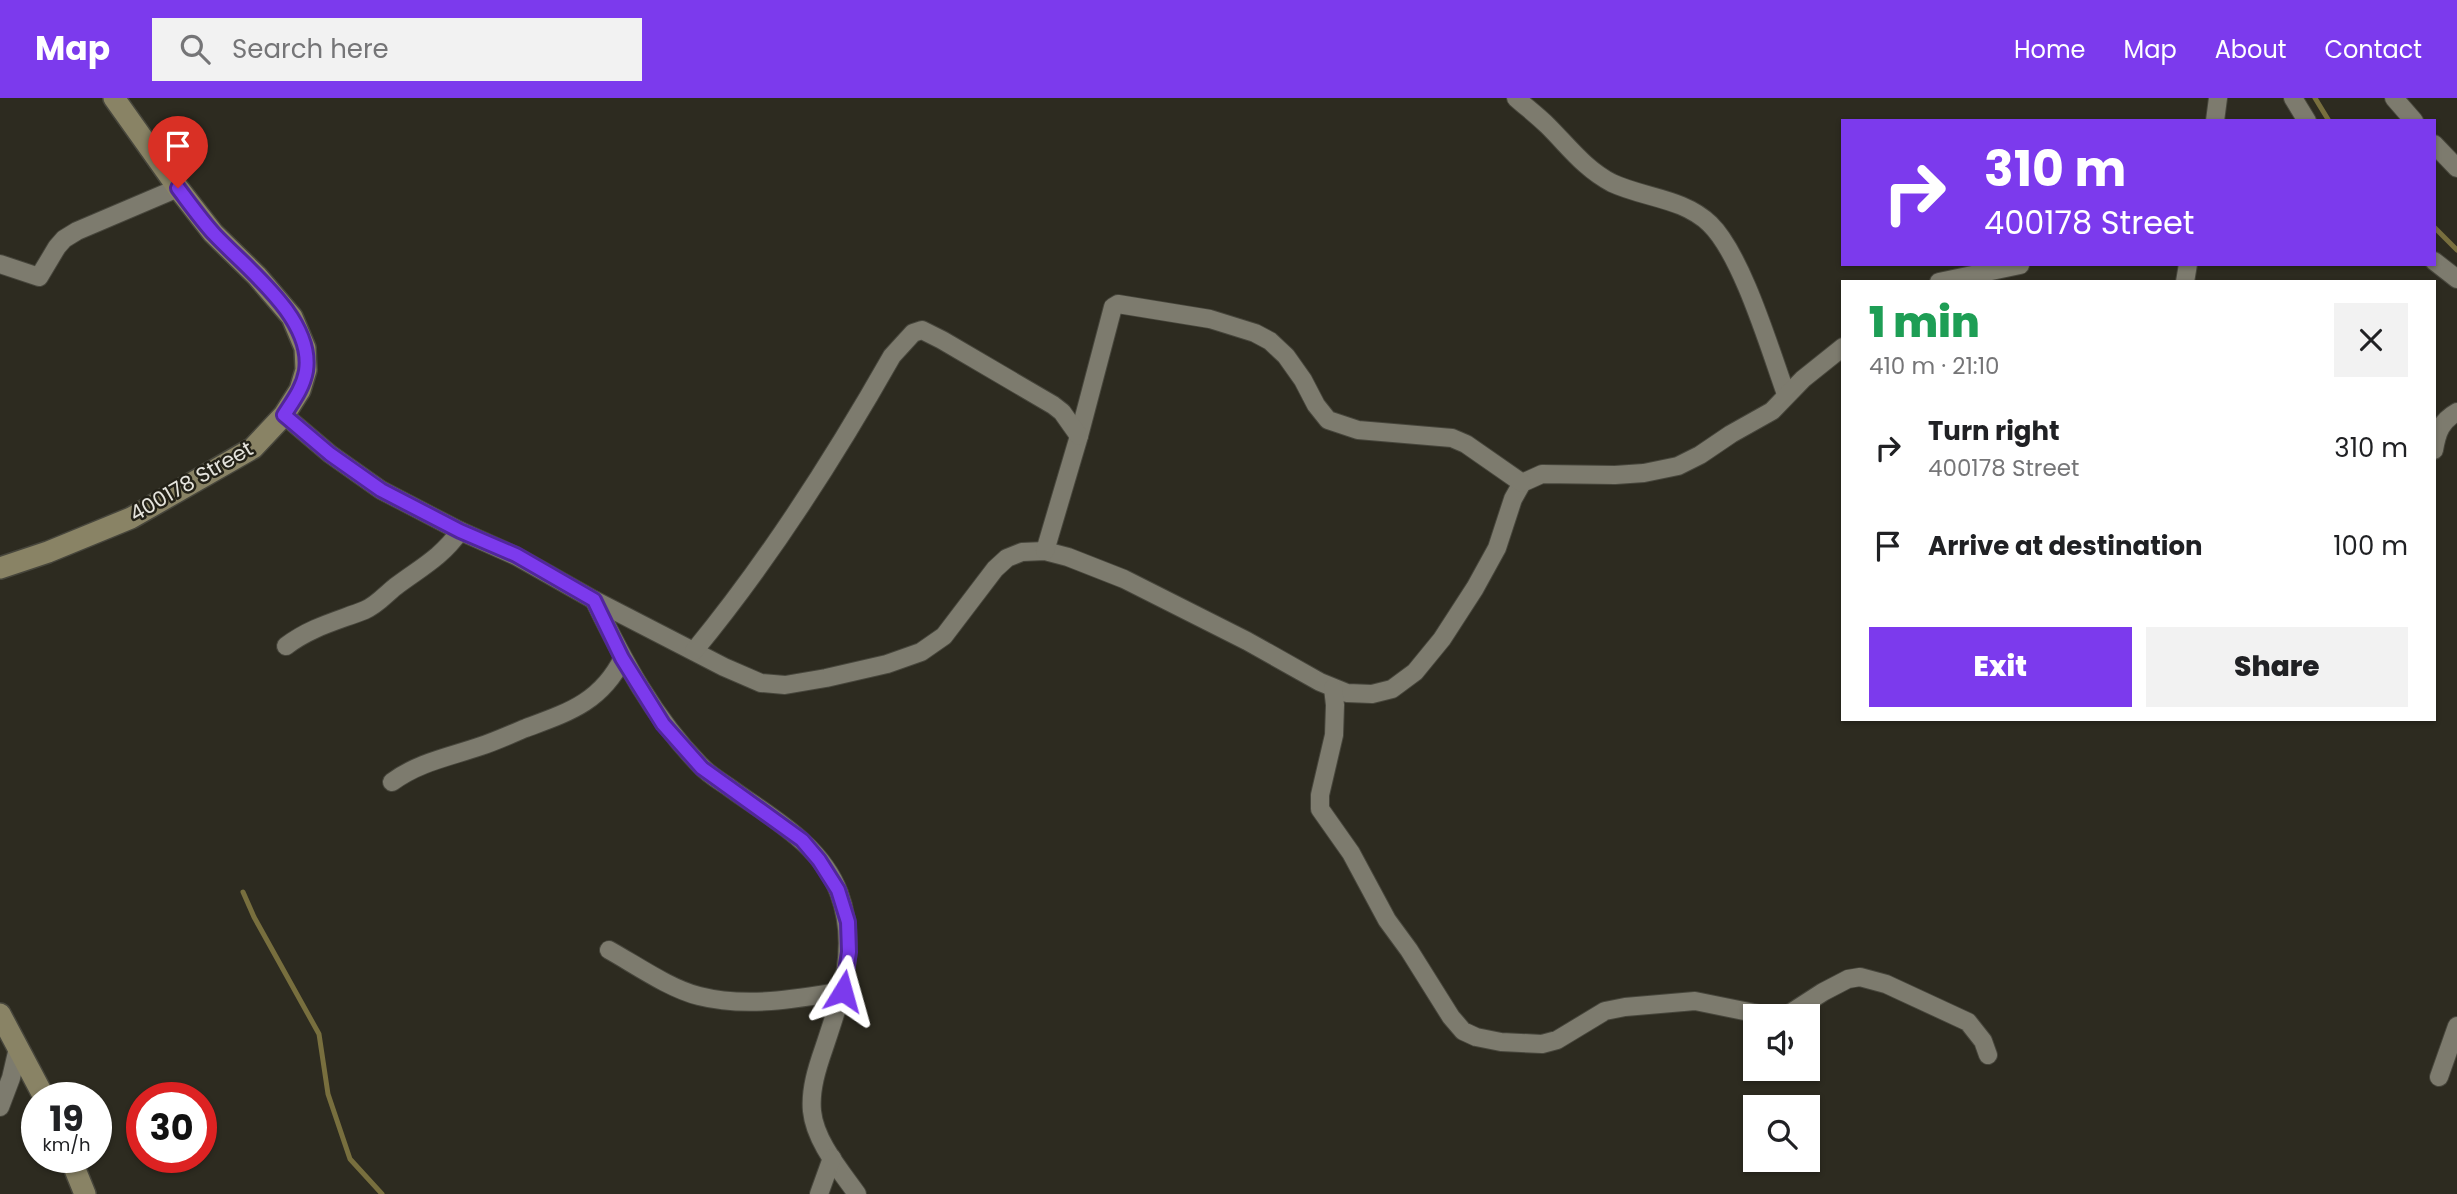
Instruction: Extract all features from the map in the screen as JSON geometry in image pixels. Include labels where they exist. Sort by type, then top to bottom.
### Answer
[{"type":"street","name":"400178 Street","points":[[0,568],[48,552],[131,517],[253,448],[284,415],[300,390],[306,370],[305,348],[292,317],[257,276],[214,233],[178,188],[114,98]]},
{"type":"street","points":[[1516,98],[1548,126],[1589,170],[1614,184],[1686,207],[1711,225],[1726,243],[1744,282],[1786,394]]},
{"type":"street","points":[[2214,119],[2218,98]]},
{"type":"street","points":[[2293,98],[2306,119]]},
{"type":"street","points":[[2394,98],[2412,119]]},
{"type":"street","points":[[2436,146],[2457,168]]},
{"type":"street","points":[[0,264],[39,277],[64,239],[178,188]]},
{"type":"street","points":[[2436,263],[2457,279]]},
{"type":"street","points":[[1949,280],[2015,266]]},
{"type":"street","points":[[1045,551],[1113,307],[1118,304],[1210,319],[1255,333],[1270,341],[1286,356],[1328,420],[1365,431],[1451,438],[1466,444],[1522,483]]},
{"type":"street","points":[[694,651],[754,577],[781,538],[892,356],[913,333],[922,330],[935,336],[1043,398],[1062,412],[1079,436]]},
{"type":"street","points":[[284,415],[330,454],[381,490],[460,531],[516,555],[594,600],[761,683],[785,685],[887,664],[921,652],[944,636],[995,569],[1007,558],[1022,552],[1045,551],[1124,579],[1247,640],[1333,688],[1347,693],[1372,694],[1392,690],[1415,672],[1442,639],[1497,548],[1513,499],[1522,483],[1542,474],[1615,475],[1644,473],[1678,466],[1772,411],[1786,394],[1841,349]]},
{"type":"street","points":[[2436,442],[2440,426],[2446,418],[2457,412]]},
{"type":"street","points":[[286,646],[312,629],[367,609],[378,602],[438,558],[460,531]]},
{"type":"street","points":[[594,600],[622,658],[663,724],[702,768],[802,840],[819,860],[838,890],[848,922],[849,952],[843,991],[813,1086],[812,1111],[817,1132],[857,1194]]},
{"type":"street","points":[[392,782],[406,771],[428,762],[481,746],[568,713],[593,698],[606,686],[622,658]]},
{"type":"street","points":[[1333,688],[1334,735],[1320,795],[1320,809],[1351,853],[1387,920],[1463,1031],[1476,1037],[1501,1042],[1542,1044],[1556,1040],[1605,1011],[1695,1001],[1774,1017],[1789,1014],[1823,992],[1849,979],[1860,977],[1886,984],[1968,1022],[1976,1031],[1988,1055]]},
{"type":"street","points":[[608,950],[697,996],[719,1000],[762,1001],[843,991]]},
{"type":"street","points":[[0,1014],[36,1082]]},
{"type":"street","points":[[2439,1077],[2457,1026]]},
{"type":"street","points":[[0,1107],[18,1048]]},
{"type":"street","points":[[819,1194],[832,1158]]},
{"type":"street","points":[[76,1173],[85,1194]]},
{"type":"waterway","points":[[2315,98],[2328,119]]},
{"type":"waterway","points":[[2436,229],[2457,250]]},
{"type":"waterway","points":[[243,892],[319,1034],[328,1094],[350,1159],[382,1194]]},
{"type":"route","points":[[178,188],[214,233],[257,276],[292,317],[305,348],[306,370],[300,390],[284,415],[330,454],[381,490],[460,531],[516,555],[594,600],[622,658],[663,724],[702,768],[802,840],[819,860],[838,890],[848,922],[849,952],[843,991]]}]
